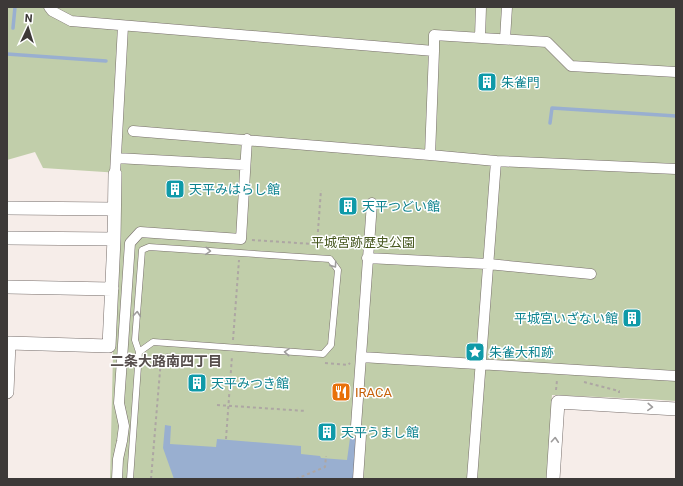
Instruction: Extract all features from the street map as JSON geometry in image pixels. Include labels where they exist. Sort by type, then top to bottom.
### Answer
[{"type":"street","points":[[49,7],[52,11],[71,22],[434,51]]},
{"type":"street","points":[[480,37],[481,7]]},
{"type":"street","points":[[505,39],[507,7]]},
{"type":"street","points":[[7,392],[9,342],[109,346],[114,239],[115,174],[123,26]]},
{"type":"street","points":[[430,154],[434,35],[547,42],[571,66],[676,72]]},
{"type":"street","points":[[133,131],[496,160],[676,169]]},
{"type":"street","points":[[117,479],[118,459],[124,426],[119,403],[130,243],[140,232],[241,239],[247,139]]},
{"type":"street","points":[[116,158],[245,165]]},
{"type":"street","points":[[472,479],[496,160]]},
{"type":"street","points":[[358,479],[361,435],[356,426],[372,203]]},
{"type":"street","points":[[7,208],[114,209]]},
{"type":"street","points":[[7,238],[114,239]]},
{"type":"street","points":[[367,258],[488,264],[591,274]]},
{"type":"street","points":[[7,287],[112,288]]},
{"type":"street","points":[[361,357],[481,363],[676,376]]},
{"type":"street","points":[[552,479],[558,402],[676,409]]},
{"type":"lane","points":[[130,479],[140,352],[135,340],[142,250],[149,247],[330,259],[338,270],[331,345],[322,354],[153,342],[140,352]]},
{"type":"path","points":[[317,244],[321,190]]},
{"type":"path","points":[[241,239],[368,247]]},
{"type":"path","points":[[151,479],[161,359],[169,353],[177,354]]},
{"type":"path","points":[[224,356],[232,357]]},
{"type":"path","points":[[325,363],[348,365],[361,357]]},
{"type":"path","points":[[580,381],[619,391],[618,406]]},
{"type":"path","points":[[217,405],[306,411]]},
{"type":"path","points":[[296,479],[325,467],[326,456]]},
{"type":"green space","name":"平城宮跡歴史公園","points":[[7,7],[676,7],[676,401],[552,395],[547,479],[110,479],[112,343],[120,173],[43,168],[35,152],[7,160]]},
{"type":"water","points":[[165,425],[171,426],[170,444],[216,447],[217,439],[301,446],[301,454],[320,456],[321,458],[347,460],[350,438],[359,438],[356,479],[174,479],[163,448]]},
{"type":"waterway","points":[[13,28],[15,7]]},
{"type":"waterway","points":[[7,54],[106,61]]},
{"type":"waterway","points":[[550,123],[552,108],[676,116]]},
{"type":"place","name":"朱雀門","points":[[487,82]]},
{"type":"place","name":"天平みはらし館","points":[[175,189]]},
{"type":"place","name":"天平つどい館","points":[[348,206]]},
{"type":"place","name":"平城宮いざない館","points":[[632,318]]},
{"type":"place","name":"朱雀大和跡","points":[[475,352]]},
{"type":"place","name":"天平みつき館","points":[[197,383]]},
{"type":"place","name":"IRACA","points":[[341,392]]},
{"type":"place","name":"天平うまし館","points":[[327,432]]},
{"type":"district","name":"二条大路南四丁目","points":[[166,361]]}]
